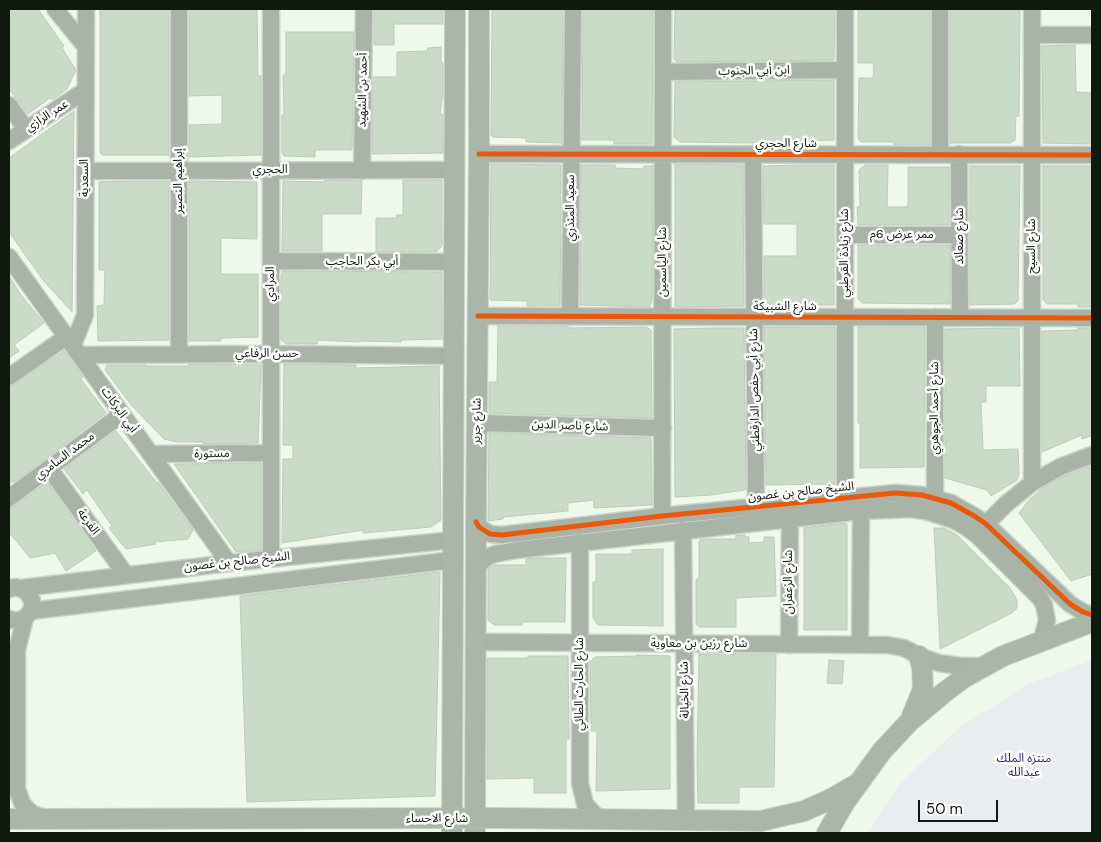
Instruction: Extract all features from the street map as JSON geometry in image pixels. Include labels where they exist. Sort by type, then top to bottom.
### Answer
[{"type":"main road","name":"شارع جرير","points":[[453,560],[455,9]]},
{"type":"main road","name":"شارع جرير","points":[[478,9],[480,154],[476,522],[476,793],[480,828]]},
{"type":"main road","points":[[452,826],[453,560]]},
{"type":"main road","points":[[827,833],[857,784],[882,751],[910,721],[946,691],[985,666],[1015,651],[1092,622]]},
{"type":"main road","points":[[910,721],[923,689],[922,666],[918,656]]},
{"type":"main road","name":"شارع الاحساء","points":[[9,819],[417,820],[452,826],[480,828],[510,819],[761,820],[776,818],[818,806],[857,784]]},
{"type":"main road","points":[[452,793],[456,807],[466,810],[473,807],[476,793]]},
{"type":"main road","points":[[417,820],[431,826],[434,833]]},
{"type":"street","points":[[55,9],[86,47]]},
{"type":"street","name":"السعدية","points":[[73,346],[85,315],[86,9]]},
{"type":"street","name":"إبراهيم النصير","points":[[179,9],[179,354]]},
{"type":"street","name":"المرادي","points":[[269,558],[271,453],[271,9]]},
{"type":"street","name":"أحمد بن الشهيد","points":[[362,171],[364,9]]},
{"type":"street","name":"سعيد المنذري","points":[[570,316],[573,9]]},
{"type":"street","name":"شارع الياسمين","points":[[662,516],[663,9]]},
{"type":"street","name":"شارع زيادة القرطبي","points":[[845,9],[845,498]]},
{"type":"street","points":[[940,9],[940,154]]},
{"type":"street","name":"شارع السيح","points":[[1032,9],[1032,483]]},
{"type":"street","points":[[1032,35],[1092,35]]},
{"type":"street","name":"ابن أبي الجنوب","points":[[663,72],[845,70]]},
{"type":"street","name":"عمر الرازي","points":[[9,141],[86,90]]},
{"type":"street","points":[[9,105],[26,129]]},
{"type":"street","name":"شارع الحجري","points":[[480,154],[1092,155]]},
{"type":"street","name":"شارع أبي حفص الدارقطني","points":[[753,154],[756,507]]},
{"type":"street","name":"شارع صعائد","points":[[959,154],[960,317]]},
{"type":"street","name":"الحجري","points":[[85,171],[454,170]]},
{"type":"street","name":"ممر عرض 6م","points":[[845,235],[960,235]]},
{"type":"street","name":"أبي البركات","points":[[9,257],[229,563]]},
{"type":"street","name":"أبي بكر الحاجب","points":[[271,261],[453,262]]},
{"type":"street","name":"شارع الشبيكة","points":[[478,316],[1092,318]]},
{"type":"street","name":"شارع أحمد الجوهري","points":[[935,317],[935,498]]},
{"type":"street","points":[[9,377],[73,346]]},
{"type":"street","name":"حسن الرفاعي","points":[[73,346],[179,354],[454,356]]},
{"type":"street","name":"محمد السامري","points":[[9,498],[122,414]]},
{"type":"street","name":"شارع ناصر الدين","points":[[477,424],[662,428]]},
{"type":"street","name":"مستورة","points":[[152,454],[271,453]]},
{"type":"street","points":[[986,524],[1006,504],[1032,483],[1060,467],[1092,456]]},
{"type":"street","name":"الفرعة","points":[[49,468],[126,575]]},
{"type":"street","name":"الشيخ صالح بن غصون","points":[[476,566],[488,557],[508,552],[528,541],[662,516],[895,493],[935,498],[966,510],[986,524],[1037,583],[1040,598],[1046,612],[1046,628],[1040,641]]},
{"type":"street","name":"الشيخ صالح بن غصون","points":[[476,522],[484,531],[490,534],[506,535],[528,541],[580,542],[790,518],[861,511],[910,509],[939,514],[953,520],[978,536],[1037,583],[1083,612],[1092,615]]},
{"type":"street","points":[[860,645],[861,511]]},
{"type":"street","name":"شارع الزعفران","points":[[789,645],[790,518]]},
{"type":"street","name":"شارع الخيالة","points":[[683,530],[686,820]]},
{"type":"street","points":[[506,535],[514,542],[514,546],[508,552]]},
{"type":"street","name":"الشيخ صالح بن غصون","points":[[14,585],[453,540]]},
{"type":"street","name":"شارع الحارث الطائي","points":[[580,542],[580,783],[585,804],[599,819]]},
{"type":"street","points":[[292,556],[285,562],[284,570],[288,577],[295,579]]},
{"type":"street","points":[[269,558],[278,566],[279,577],[274,582]]},
{"type":"street","name":"الشيخ صالح بن غصون","points":[[22,616],[295,579],[453,560]]},
{"type":"street","points":[[14,585],[26,591],[32,600],[22,616],[17,650],[13,789],[27,809],[33,814],[47,819]]},
{"type":"street","name":"شارع رزين بن معاوية","points":[[476,642],[896,646],[918,656],[950,664],[985,666]]},
{"type":"green space","name":"منتزه الملك عبدالله","points":[[1092,660],[1092,833],[869,833],[879,814],[903,781],[961,726],[1029,684]]},
{"type":"building","points":[[9,9],[38,9],[64,46],[62,48],[76,70],[67,89],[52,100],[50,98],[28,114],[9,89]]},
{"type":"building","points":[[100,9],[169,9],[169,155],[102,155],[100,152]]},
{"type":"building","points":[[189,9],[257,9],[258,76],[261,76],[261,155],[189,157],[189,125],[222,124],[222,95],[189,96]]},
{"type":"building","points":[[374,9],[443,9],[443,24],[394,24],[394,45],[374,45]]},
{"type":"building","points":[[492,9],[563,9],[562,143],[526,142],[526,138],[493,137],[491,135]]},
{"type":"building","points":[[583,9],[653,9],[652,144],[614,144],[614,140],[582,140]]},
{"type":"building","points":[[675,9],[835,9],[834,60],[677,62],[674,59]]},
{"type":"building","points":[[858,9],[930,9],[930,145],[894,145],[894,142],[861,142],[858,138],[859,78],[873,78],[874,63],[858,63]]},
{"type":"building","points":[[950,9],[1020,9],[1019,116],[1016,116],[1015,140],[1011,143],[950,143]]},
{"type":"building","points":[[286,32],[354,32],[352,150],[315,150],[315,157],[284,156],[282,152],[282,115],[284,115],[283,75],[286,75]]},
{"type":"building","points":[[1075,45],[1076,92],[1092,93],[1092,144],[1043,143],[1042,46]]},
{"type":"building","points":[[441,47],[443,94],[440,114],[443,114],[443,153],[372,154],[373,77],[397,77],[397,52],[427,51],[428,48]]},
{"type":"building","points":[[834,80],[834,140],[753,143],[680,142],[674,137],[675,82]]},
{"type":"building","points":[[74,111],[72,312],[43,280],[9,232],[9,158]]},
{"type":"building","points":[[491,164],[561,165],[560,306],[527,306],[527,301],[490,300]]},
{"type":"building","points":[[675,164],[743,165],[744,306],[675,307]]},
{"type":"building","points":[[581,165],[615,165],[615,168],[644,169],[644,166],[653,166],[652,301],[649,307],[580,305]]},
{"type":"building","points":[[834,165],[834,305],[764,305],[764,256],[797,256],[797,224],[764,224],[763,166]]},
{"type":"building","points":[[865,165],[888,165],[887,207],[908,207],[908,167],[949,167],[949,225],[858,225],[857,207],[860,207],[859,170]]},
{"type":"building","points":[[970,166],[1020,166],[1018,301],[1014,304],[970,305]]},
{"type":"building","points":[[1043,166],[1092,166],[1092,307],[1078,307],[1078,304],[1047,304],[1043,300]]},
{"type":"building","points":[[325,180],[362,181],[361,214],[322,214],[322,251],[282,251],[283,181],[325,182]]},
{"type":"building","points":[[403,180],[442,180],[442,246],[436,252],[376,252],[376,218],[397,218],[397,215],[403,215]]},
{"type":"building","points":[[169,181],[169,340],[98,341],[97,306],[104,305],[105,270],[99,270],[99,182]]},
{"type":"building","points":[[189,181],[257,182],[257,239],[221,238],[221,274],[258,274],[258,337],[221,338],[221,341],[189,341]]},
{"type":"building","points":[[858,245],[950,245],[950,304],[862,303],[858,299]]},
{"type":"building","points":[[283,271],[442,272],[442,339],[401,340],[401,342],[317,340],[317,344],[286,344],[281,340],[281,277]]},
{"type":"building","points":[[9,276],[21,295],[44,323],[14,345],[19,351],[9,358]]},
{"type":"building","points":[[498,326],[567,326],[569,328],[646,327],[651,330],[652,418],[489,413],[489,382],[497,382]]},
{"type":"building","points":[[764,327],[835,327],[835,484],[766,485]]},
{"type":"building","points":[[858,327],[925,327],[924,467],[860,468]]},
{"type":"building","points":[[744,328],[746,489],[711,495],[675,497],[674,329]]},
{"type":"building","points":[[1019,328],[1020,386],[986,386],[986,402],[981,402],[983,450],[1018,449],[1019,474],[1017,480],[991,496],[987,490],[945,478],[945,329]]},
{"type":"building","points":[[1078,328],[1092,328],[1092,436],[1082,439],[1082,435],[1042,452],[1042,331],[1078,330]]},
{"type":"building","points":[[64,351],[83,377],[81,379],[106,413],[9,484],[9,388]]},
{"type":"building","points":[[189,364],[261,365],[258,443],[203,444],[203,442],[177,442],[164,439],[132,406],[105,370],[107,365],[189,366]]},
{"type":"building","points":[[284,364],[356,365],[356,368],[439,366],[441,520],[431,527],[363,533],[363,530],[282,543],[283,459],[293,459],[293,445],[283,445]]},
{"type":"building","points":[[116,431],[158,482],[193,530],[188,539],[154,542],[156,544],[126,549],[109,528],[112,526],[87,490],[83,494],[64,469]]},
{"type":"building","points":[[489,433],[651,438],[652,505],[594,508],[594,500],[568,503],[568,511],[503,517],[503,519],[488,521]]},
{"type":"building","points":[[261,463],[261,550],[236,552],[174,464]]},
{"type":"building","points":[[1092,466],[1092,574],[1071,581],[1019,513],[1030,499],[1043,488],[1064,476]]},
{"type":"building","points":[[47,482],[96,551],[66,571],[55,553],[30,558],[9,532],[9,508],[15,506]]},
{"type":"building","points":[[847,524],[847,630],[804,630],[804,528]]},
{"type":"building","points":[[934,528],[944,528],[957,535],[1010,588],[1017,600],[1017,608],[1012,613],[940,649]]},
{"type":"building","points":[[736,535],[749,537],[749,543],[764,542],[764,537],[774,537],[776,596],[736,598],[736,627],[699,627],[696,624],[696,579],[699,579],[699,542],[701,539],[736,539]]},
{"type":"building","points":[[663,549],[663,626],[598,625],[593,618],[593,582],[596,582],[596,554],[632,554],[632,550]]},
{"type":"building","points":[[566,558],[565,622],[522,622],[522,625],[494,625],[488,620],[488,569],[495,565],[526,565],[526,559]]},
{"type":"building","points":[[440,572],[435,796],[247,802],[240,596]]},
{"type":"building","points":[[699,654],[776,654],[774,787],[739,787],[739,803],[698,803]]},
{"type":"building","points":[[528,656],[568,656],[569,739],[566,739],[566,793],[534,793],[534,778],[487,779],[487,658],[528,658]]},
{"type":"building","points":[[670,656],[670,789],[596,791],[597,731],[591,731],[590,662],[595,657]]},
{"type":"building","points":[[829,660],[844,661],[842,684],[827,683]]},
{"type":"cycle path","points":[[479,154],[1092,155]]},
{"type":"cycle path","points":[[478,316],[1092,318]]},
{"type":"cycle path","points":[[476,522],[479,527],[490,534],[502,535],[662,516],[895,493],[922,495],[951,503],[986,524],[1070,604],[1092,615]]}]
